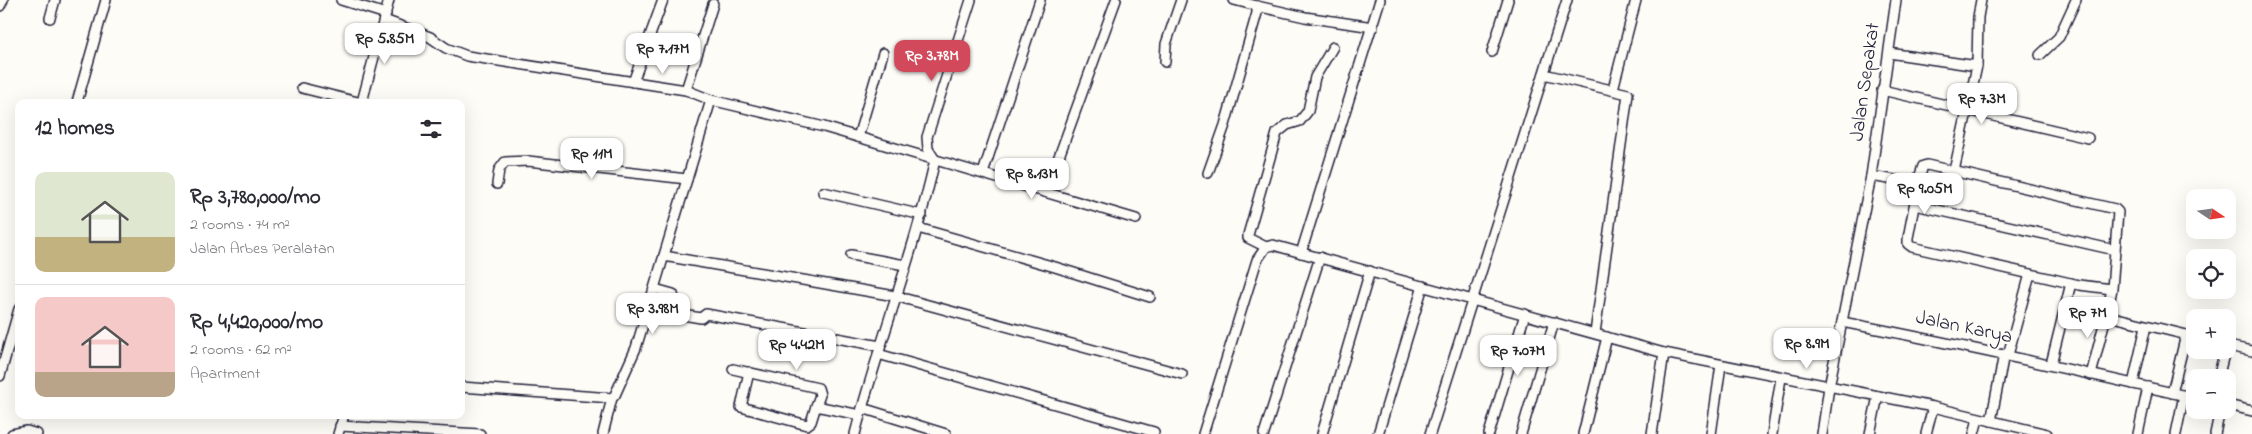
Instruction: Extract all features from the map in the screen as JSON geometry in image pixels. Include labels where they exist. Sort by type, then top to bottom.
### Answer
[{"type":"street","points":[[0,6],[2,0]]},
{"type":"street","points":[[50,18],[55,0]]},
{"type":"street","points":[[78,99],[106,0]]},
{"type":"street","points":[[341,0],[385,17],[430,37],[446,48],[467,56],[686,90],[711,100],[858,137],[1136,219]]},
{"type":"street","points":[[363,99],[389,0]]},
{"type":"street","points":[[633,82],[663,0]]},
{"type":"street","points":[[855,434],[895,296],[922,215],[935,160],[928,149],[926,138],[971,0]]},
{"type":"street","points":[[982,174],[1040,0]]},
{"type":"street","points":[[1046,192],[1116,0]]},
{"type":"street","points":[[1165,62],[1166,44],[1181,0]]},
{"type":"street","points":[[1234,0],[1306,17],[1373,27]]},
{"type":"street","points":[[1301,253],[1380,0]]},
{"type":"street","points":[[1492,52],[1508,0]]},
{"type":"street","points":[[1430,434],[1567,0]]},
{"type":"street","points":[[1613,89],[1636,0]]},
{"type":"street","name":"Jalan Sepakat","points":[[1822,434],[1829,386],[1871,176],[1896,0]]},
{"type":"street","points":[[1954,171],[1977,66],[1978,17],[1981,0]]},
{"type":"street","points":[[2040,55],[2060,38],[2076,0]]},
{"type":"street","points":[[686,90],[713,4]]},
{"type":"street","points":[[1208,173],[1230,106],[1257,13],[1257,6]]},
{"type":"street","points":[[1266,247],[1248,238],[1248,235],[1277,134],[1287,125],[1300,121],[1308,111],[1315,77],[1333,48]]},
{"type":"street","points":[[858,137],[883,53]]},
{"type":"street","points":[[1889,53],[1977,66]]},
{"type":"street","points":[[1544,74],[1628,94],[1596,333]]},
{"type":"street","points":[[302,88],[346,99]]},
{"type":"street","points":[[1882,90],[2088,138]]},
{"type":"street","points":[[603,434],[612,398],[618,390],[636,348],[711,100]]},
{"type":"street","points":[[497,184],[499,170],[505,162],[528,161],[687,179]]},
{"type":"street","points":[[2091,375],[2105,320],[2109,316],[2108,313],[2112,289],[2118,212],[2115,209],[1954,171],[1924,166],[1918,184],[1908,244],[2030,274],[2112,289]]},
{"type":"street","points":[[1871,176],[1918,184]]},
{"type":"street","points":[[823,192],[922,215]]},
{"type":"street","points":[[1915,205],[2115,250]]},
{"type":"street","points":[[918,228],[1150,297]]},
{"type":"street","points":[[1204,434],[1257,260],[1266,247],[1273,245],[1664,353],[1933,407],[2047,434]]},
{"type":"street","points":[[851,255],[905,265]]},
{"type":"street","points":[[664,256],[895,296],[1182,374]]},
{"type":"street","points":[[1264,434],[1320,257]]},
{"type":"street","points":[[1322,434],[1370,271]]},
{"type":"street","points":[[1990,421],[2006,355],[2030,274]]},
{"type":"street","points":[[2051,364],[2071,283]]},
{"type":"street","points":[[1378,434],[1424,286]]},
{"type":"street","points":[[654,288],[673,294],[675,303],[683,315],[701,318],[706,314],[879,350],[1154,432]]},
{"type":"street","points":[[1489,434],[1525,314]]},
{"type":"street","points":[[2109,316],[2186,335]]},
{"type":"street","points":[[1521,434],[1554,322]]},
{"type":"street","name":"Jalan Karya","points":[[1842,322],[2051,364],[2091,375],[2184,395]]},
{"type":"street","points":[[0,376],[15,323]]},
{"type":"street","points":[[2133,384],[2146,326]]},
{"type":"street","points":[[1583,434],[1607,337]]},
{"type":"street","points":[[2236,347],[2252,350]]},
{"type":"street","points":[[2172,392],[2186,348]]},
{"type":"street","points":[[1652,434],[1664,353]]},
{"type":"street","points":[[1711,434],[1721,365]]},
{"type":"street","points":[[733,369],[749,372],[818,388],[820,394],[811,422],[807,425],[741,407],[749,372]]},
{"type":"street","points":[[1772,434],[1781,378]]},
{"type":"street","points":[[465,386],[612,398]]},
{"type":"street","points":[[2138,434],[2148,387]]},
{"type":"street","points":[[2176,434],[2184,395]]},
{"type":"street","points":[[1870,434],[1878,396]]},
{"type":"street","points":[[816,406],[861,412],[946,434]]},
{"type":"street","points":[[1926,434],[1933,407]]},
{"type":"street","points":[[2236,407],[2252,411]]},
{"type":"street","points":[[1974,434],[1978,419]]},
{"type":"street","points":[[2215,434],[2218,419]]},
{"type":"street","points":[[339,430],[480,434]]},
{"type":"street","points":[[12,434],[26,431],[37,434]]}]
